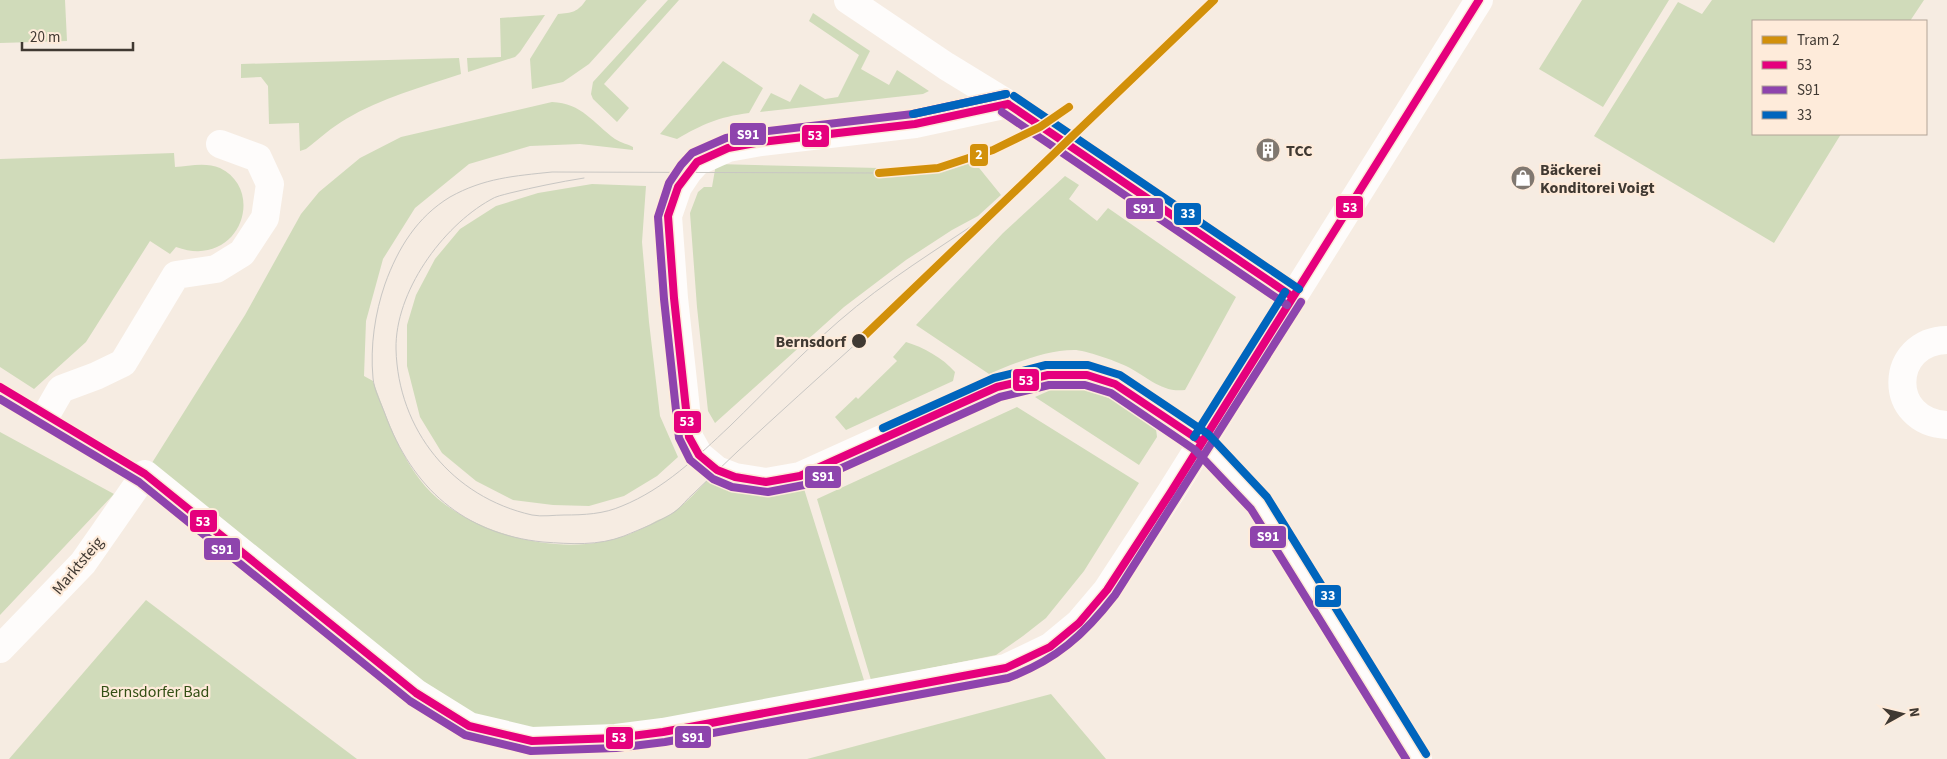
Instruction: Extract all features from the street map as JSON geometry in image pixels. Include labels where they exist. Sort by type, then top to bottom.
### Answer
[{"type":"street","points":[[848,0],[946,66],[1008,104],[1293,297]]},
{"type":"street","points":[[1202,442],[1479,0]]},
{"type":"street","points":[[1008,104],[915,124],[761,142],[728,148],[697,162],[692,167],[678,187],[668,216],[674,298],[689,437],[699,455],[718,470],[735,477],[766,482],[800,476],[996,387],[1048,375],[1087,375],[1115,384],[1202,442],[1259,503],[1418,759]]},
{"type":"street","points":[[46,415],[61,389],[96,376],[123,362],[176,275],[216,270],[242,253],[265,218],[270,184],[258,158],[220,144]]},
{"type":"street","points":[[1947,340],[1928,343],[1915,351],[1906,363],[1902,379],[1906,402],[1918,417],[1931,424],[1947,425]]},
{"type":"street","name":"Marktsteig","points":[[0,649],[83,564],[145,474],[416,693],[469,726],[532,741],[616,738],[663,732],[1006,668],[1050,647],[1079,623],[1107,590],[1202,442]]},
{"type":"green space","points":[[0,0],[65,0],[67,41],[0,43]]},
{"type":"green space","points":[[586,0],[647,0],[589,64],[563,82],[532,89],[530,59],[558,14],[574,11]]},
{"type":"green space","points":[[668,0],[679,0],[604,84],[629,108],[617,122],[593,99],[591,94],[593,82]]},
{"type":"green space","points":[[1582,0],[1669,0],[1603,107],[1539,69]]},
{"type":"green space","points":[[1712,0],[1924,0],[1911,20],[1752,20],[1752,135],[1840,135],[1774,243],[1594,136],[1678,2],[1702,14]]},
{"type":"green space","points":[[813,13],[870,51],[861,69],[889,85],[897,70],[929,91],[923,94],[760,112],[771,93],[790,102],[800,84],[825,99],[838,97],[859,55],[809,21]]},
{"type":"green space","points":[[545,15],[515,57],[468,72],[467,58],[501,57],[500,18]]},
{"type":"green space","points":[[459,58],[461,74],[373,105],[341,122],[306,149],[300,151],[299,123],[269,124],[268,86],[261,77],[241,78],[241,64]]},
{"type":"green space","points":[[723,61],[763,88],[749,113],[711,122],[677,139],[660,134]]},
{"type":"green space","points":[[552,102],[562,103],[579,110],[615,139],[633,147],[633,150],[580,144],[530,146],[469,164],[415,208],[383,259],[366,321],[364,376],[373,381],[401,449],[425,486],[441,501],[460,514],[482,526],[506,534],[555,544],[578,545],[600,542],[622,537],[636,531],[674,512],[717,470],[800,476],[868,693],[663,732],[469,726],[145,474],[245,315],[301,214],[319,192],[360,158],[401,137]]},
{"type":"green space","points":[[174,153],[175,167],[215,166],[234,179],[242,193],[243,209],[239,225],[230,238],[216,248],[198,251],[176,247],[170,254],[150,241],[86,342],[34,389],[0,367],[0,159]]},
{"type":"green space","points":[[967,153],[1001,195],[978,216],[952,230],[906,260],[844,307],[715,423],[708,411],[697,307],[690,213],[698,192],[704,187],[712,187],[716,164],[879,168],[937,164]]},
{"type":"green space","points":[[1065,176],[1079,185],[1069,199],[1097,221],[1108,208],[1236,297],[1185,390],[1169,389],[1161,386],[1121,364],[1079,350],[1053,352],[989,374],[916,325],[1003,233]]},
{"type":"green space","points":[[592,184],[646,186],[642,242],[660,416],[678,457],[657,476],[624,496],[589,506],[553,505],[513,500],[476,481],[442,453],[420,417],[407,366],[407,325],[416,295],[435,259],[460,229],[496,206],[538,193]]},
{"type":"green space","points":[[906,342],[926,350],[945,362],[955,372],[953,381],[846,430],[835,417],[856,397],[858,399],[897,361],[893,357]]},
{"type":"green space","points":[[1070,387],[1094,392],[1116,401],[1137,413],[1156,429],[1157,437],[1139,465],[1035,397],[1053,389]]},
{"type":"green space","points":[[1017,407],[1139,483],[1084,571],[1046,618],[1023,636],[996,655],[871,680],[817,499]]},
{"type":"green space","points":[[0,432],[114,494],[0,615]]},
{"type":"green space","name":"Bernsdorfer Bad","points":[[146,600],[357,759],[9,759]]},
{"type":"green space","points":[[1051,694],[1106,759],[807,759]]},
{"type":"tram line","name":"2","points":[[859,341],[1214,0]]},
{"type":"tram line","name":"2","points":[[879,173],[938,168],[993,150],[1040,127],[1069,107]]},
{"type":"tram line","points":[[859,341],[738,451],[676,511],[624,536],[594,543],[543,542],[515,537],[489,529],[465,517],[444,503],[426,485],[410,464],[396,440],[378,396],[373,378],[372,354],[378,306],[396,258],[410,234],[428,214],[450,197],[475,186],[499,179],[552,172],[879,173]]},
{"type":"tram line","points":[[584,178],[500,196],[472,212],[439,244],[425,263],[404,305],[398,327],[396,349],[399,379],[407,407],[419,432],[435,456],[454,476],[477,493],[503,506],[536,516],[579,515],[615,509],[652,491],[705,449],[811,346],[857,306],[988,215]]},
{"type":"transit line","name":"53","points":[[0,387],[145,474],[416,693],[469,726],[532,741],[616,738],[663,732],[1006,668],[1050,647],[1079,623],[1107,590],[1171,492],[1479,0]]},
{"type":"transit line","name":"S91","points":[[1006,94],[913,114],[760,132],[726,138],[692,153],[681,165],[669,183],[658,217],[664,299],[679,438],[690,460],[713,479],[732,487],[768,492],[804,485],[1000,397],[1049,385],[1085,385],[1111,393],[1195,450],[1251,509],[1406,759]]},
{"type":"transit line","name":"33","points":[[913,114],[1006,94]]},
{"type":"transit line","name":"33","points":[[1014,96],[1299,289]]},
{"type":"transit line","name":"53","points":[[1008,104],[915,124],[761,142],[728,148],[697,162],[678,187],[668,216],[674,298],[689,437],[699,455],[717,470],[735,477],[766,482],[800,476],[997,387],[1048,375],[1087,375],[1115,384],[1202,442]]},
{"type":"transit line","name":"53","points":[[1008,104],[1293,297]]},
{"type":"transit line","name":"S91","points":[[1002,112],[1287,305]]},
{"type":"transit line","name":"33","points":[[1194,437],[1285,292]]},
{"type":"transit line","name":"S91","points":[[0,399],[139,482],[410,701],[465,735],[531,751],[616,748],[665,742],[1008,678],[1041,663],[1055,654],[1080,634],[1115,595],[1301,302]]},
{"type":"transit line","name":"33","points":[[883,428],[994,378],[1046,365],[1088,365],[1120,375],[1208,434],[1267,497],[1426,754]]},
{"type":"place","name":"TCC","points":[[1268,150]]},
{"type":"place","name":"Bäckerei Konditorei Voigt","points":[[1523,178]]},
{"type":"place","name":"Bernsdorf","points":[[859,341]]}]
